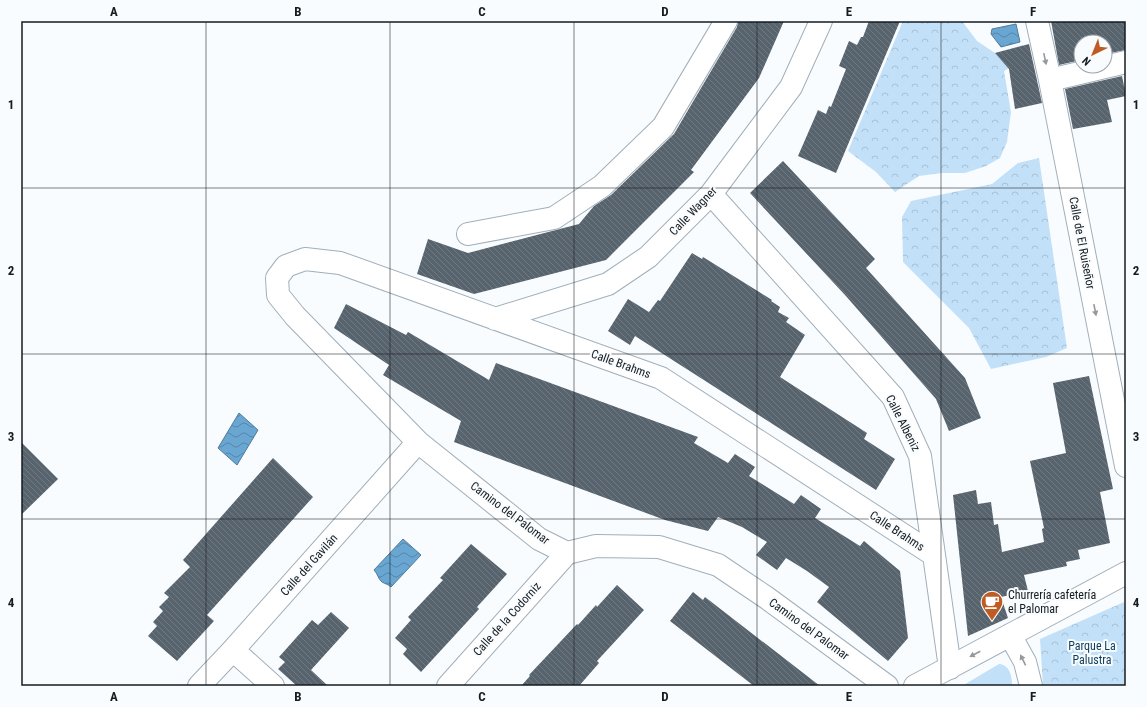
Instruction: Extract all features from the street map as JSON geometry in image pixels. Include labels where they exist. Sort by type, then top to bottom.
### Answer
[{"type":"street","points":[[468,234],[554,218],[602,186],[663,127],[726,21]]},
{"type":"street","name":"Calle Wagner","points":[[495,319],[608,284],[648,257],[711,194],[791,87],[821,21]]},
{"type":"street","name":"Calle de El Ruiseñor","points":[[1037,21],[1126,466]]},
{"type":"street","points":[[1050,80],[1126,62]]},
{"type":"street","name":"Calle Albeniz","points":[[711,194],[893,397],[920,456],[950,668]]},
{"type":"street","name":"Calle Brahms","points":[[277,278],[286,266],[305,259],[340,263],[661,378],[934,555]]},
{"type":"street","name":"Camino del Palomar","points":[[277,278],[278,295],[295,316],[418,442],[540,539],[567,552],[596,546],[659,547],[718,565],[768,598],[887,686]]},
{"type":"street","name":"Calle del Gavilán","points":[[199,686],[233,650],[418,442]]},
{"type":"street","name":"Calle de la Codorniz","points":[[448,686],[567,552]]},
{"type":"street","points":[[915,686],[1126,573]]},
{"type":"street","points":[[1010,636],[1025,662],[1031,686]]},
{"type":"street","points":[[233,650],[273,686]]},
{"type":"green space","points":[[903,21],[962,21],[977,41],[995,53],[1023,45],[1027,59],[1004,71],[1011,112],[1007,142],[1000,158],[986,166],[965,173],[942,173],[919,176],[895,192],[876,172],[848,151]]},
{"type":"green space","points":[[1039,158],[1067,348],[1046,357],[991,369],[969,328],[903,262],[902,217],[911,201],[992,184],[1018,163]]},
{"type":"green space","name":"Parque La Palustra","points":[[1124,602],[1126,612],[1126,686],[1043,686],[1040,639]]},
{"type":"green space","points":[[999,664],[1006,666],[1010,672],[1012,686],[962,686]]},
{"type":"water","points":[[1016,24],[1020,42],[1001,47],[991,34],[992,29]]},
{"type":"water","points":[[239,413],[258,430],[237,465],[218,448]]},
{"type":"water","points":[[403,539],[421,555],[391,587],[381,581],[374,570]]},
{"type":"building","points":[[738,21],[784,21],[759,78],[691,170],[694,172],[606,260],[474,294],[417,274],[428,239],[468,253],[579,224],[594,206],[611,195],[674,134],[737,27]]},
{"type":"building","points":[[869,21],[900,21],[836,173],[798,156],[818,110],[826,114],[829,106],[831,107],[846,69],[839,66],[849,41],[857,45],[861,37],[863,37]]},
{"type":"building","points":[[1051,21],[1126,21],[1126,50],[1113,52],[1113,34],[1073,34],[1073,62],[1059,65]]},
{"type":"building","points":[[1029,44],[1042,103],[1015,109],[1009,69],[995,53]]},
{"type":"building","points":[[1122,76],[1126,96],[1107,100],[1112,122],[1073,129],[1065,89]]},
{"type":"building","points":[[783,161],[875,259],[866,268],[965,378],[981,418],[949,431],[936,399],[845,295],[750,193]]},
{"type":"building","points":[[692,253],[702,259],[703,257],[772,300],[771,301],[780,307],[778,312],[789,318],[786,322],[805,335],[780,377],[867,433],[864,439],[895,459],[876,490],[635,336],[630,345],[608,331],[628,299],[649,312],[658,300],[660,301]]},
{"type":"building","points":[[346,304],[406,335],[408,332],[489,380],[496,363],[698,437],[694,443],[728,463],[735,454],[755,467],[749,476],[794,504],[801,495],[821,509],[815,518],[860,546],[864,541],[900,571],[908,638],[888,661],[817,602],[829,587],[786,558],[777,570],[756,555],[767,542],[742,527],[718,517],[708,531],[665,520],[454,442],[461,421],[383,375],[389,365],[334,328]]},
{"type":"building","points":[[1089,376],[1113,489],[1100,492],[1110,543],[1078,550],[1080,559],[1066,562],[1067,566],[1024,575],[1028,591],[1001,597],[1008,618],[968,636],[953,495],[976,490],[978,504],[991,502],[994,525],[998,524],[1002,552],[1044,542],[1042,529],[1044,528],[1030,461],[1066,453],[1053,383]]},
{"type":"building","points":[[21,442],[58,479],[21,515]]},
{"type":"building","points":[[273,458],[313,497],[207,615],[214,621],[177,661],[148,636],[157,626],[153,622],[163,611],[159,607],[169,597],[164,593],[190,567],[183,560]]},
{"type":"building","points":[[471,544],[507,574],[477,607],[479,609],[421,672],[403,654],[407,649],[395,638],[411,620],[408,617],[443,580],[440,578]]},
{"type":"building","points":[[617,585],[644,610],[597,661],[599,663],[579,686],[521,686],[530,676],[529,675],[577,624],[578,625],[596,605],[597,607]]},
{"type":"building","points":[[693,592],[703,600],[705,597],[820,686],[754,686],[670,621]]},
{"type":"building","points":[[331,612],[349,628],[311,670],[328,686],[297,686],[278,669],[285,662],[279,657],[312,620],[318,625]]},
{"type":"place","name":"Churrería cafetería el Palomar","points":[[992,622]]}]
